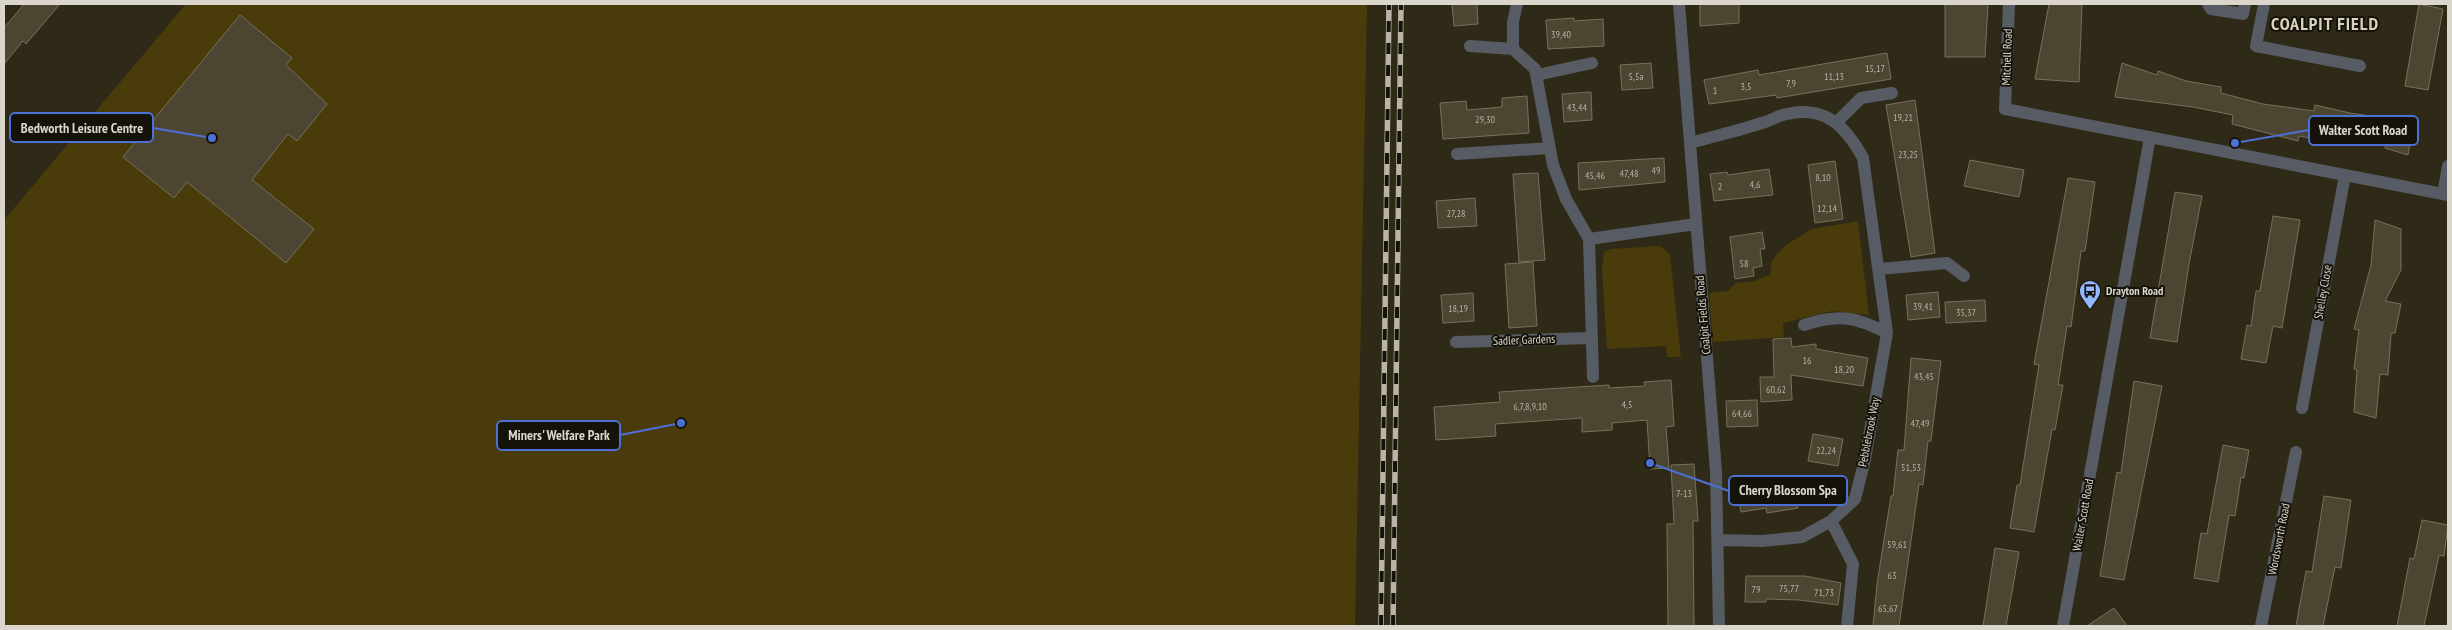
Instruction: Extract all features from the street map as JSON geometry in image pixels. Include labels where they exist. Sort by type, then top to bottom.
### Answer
[{"type":"street","points":[[1512,49],[1513,22],[1517,4]]},
{"type":"street","name":"Coalpit Fields Road","points":[[1679,4],[1716,471],[1719,626]]},
{"type":"street","name":"Mitchell Road","points":[[2009,4],[2005,109],[2150,137]]},
{"type":"street","points":[[2208,4],[2211,9],[2243,14],[2245,4]]},
{"type":"street","points":[[2264,4],[2256,46],[2360,66]]},
{"type":"street","points":[[1470,46],[1512,49],[1535,69],[1554,165],[1566,199],[1589,239],[1593,378]]},
{"type":"street","points":[[1537,75],[1592,63]]},
{"type":"street","points":[[1836,123],[1861,98],[1892,93]]},
{"type":"street","name":"Pebblebrook Way","points":[[1690,143],[1765,122],[1786,114],[1807,111],[1829,118],[1850,135],[1863,158],[1887,334],[1865,459],[1855,499],[1831,521],[1802,537],[1762,541],[1718,540]]},
{"type":"street","points":[[2150,137],[2446,195],[2448,166]]},
{"type":"street","name":"Walter Scott Road","points":[[2063,626],[2150,137]]},
{"type":"street","points":[[1457,154],[1550,148]]},
{"type":"street","name":"Shelley Close","points":[[2302,408],[2344,175]]},
{"type":"street","points":[[1589,239],[1696,224]]},
{"type":"street","points":[[1879,269],[1947,263],[1964,276]]},
{"type":"street","points":[[1804,326],[1829,317],[1867,322],[1887,334]]},
{"type":"street","name":"Sadler Gardens","points":[[1456,342],[1592,338]]},
{"type":"street","name":"Wordsworth Road","points":[[2261,626],[2296,452]]},
{"type":"street","points":[[1831,521],[1853,564],[1846,626]]},
{"type":"shaded area","points":[[186,4],[1367,4],[1355,626],[4,626],[4,220]]},
{"type":"shaded area","points":[[1858,221],[1869,315],[1832,311],[1783,323],[1784,337],[1713,342],[1709,293],[1728,291],[1736,283],[1754,281],[1770,275],[1772,260],[1786,245],[1812,229]]},
{"type":"shaded area","points":[[1660,246],[1670,255],[1681,357],[1667,357],[1666,346],[1607,349],[1602,270],[1604,252],[1611,249]]},
{"type":"building","points":[[24,4],[60,4],[26,44],[23,41],[4,64],[4,28]]},
{"type":"building","points":[[1452,4],[1477,4],[1478,24],[1454,26]]},
{"type":"building","points":[[1700,4],[1739,4],[1739,23],[1700,26]]},
{"type":"building","points":[[1945,4],[1988,4],[1985,57],[1945,57]]},
{"type":"building","points":[[2049,4],[2082,4],[2079,82],[2035,79]]},
{"type":"building","points":[[2419,4],[2443,9],[2428,90],[2405,86]]},
{"type":"building","points":[[240,15],[292,58],[286,65],[327,104],[297,141],[288,134],[252,180],[314,229],[286,263],[187,182],[174,198],[123,157]]},
{"type":"building","points":[[1574,18],[1574,21],[1603,19],[1604,46],[1548,49],[1546,20]]},
{"type":"building","points":[[1887,53],[1891,79],[1777,98],[1776,95],[1709,104],[1704,80],[1758,70],[1759,75]]},
{"type":"building","points":[[1651,63],[1653,88],[1622,90],[1620,65]]},
{"type":"building","points":[[2122,63],[2157,75],[2158,71],[2186,81],[2221,87],[2221,93],[2263,104],[2314,111],[2315,105],[2377,117],[2376,122],[2414,122],[2408,155],[2385,148],[2386,138],[2338,138],[2338,143],[2299,136],[2298,141],[2232,124],[2233,115],[2193,107],[2115,97]]},
{"type":"building","points":[[1591,92],[1592,120],[1564,122],[1562,94]]},
{"type":"building","points":[[1527,96],[1529,133],[1443,139],[1440,103],[1466,101],[1467,110],[1502,107],[1502,98]]},
{"type":"building","points":[[1915,100],[1935,253],[1911,257],[1886,105]]},
{"type":"building","points":[[1664,158],[1665,182],[1579,190],[1578,163]]},
{"type":"building","points":[[1970,160],[2024,170],[2019,197],[1964,186]]},
{"type":"building","points":[[1835,161],[1843,219],[1815,223],[1808,165]]},
{"type":"building","points":[[1769,169],[1773,195],[1714,201],[1710,174],[1727,172],[1728,175]]},
{"type":"building","points":[[1538,173],[1545,260],[1519,262],[1513,174]]},
{"type":"building","points":[[2068,178],[2095,182],[2085,251],[2081,251],[2071,327],[2067,326],[2058,385],[2063,385],[2055,430],[2052,429],[2034,532],[2010,528],[2017,485],[2020,485],[2039,365],[2034,364]]},
{"type":"building","points":[[2175,192],[2202,196],[2177,342],[2150,338]]},
{"type":"building","points":[[1475,198],[1477,226],[1438,228],[1436,201]]},
{"type":"building","points":[[2273,216],[2300,220],[2282,328],[2273,326],[2266,363],[2241,359],[2247,325],[2251,326],[2256,291],[2260,291]]},
{"type":"building","points":[[2375,220],[2401,229],[2401,270],[2385,301],[2401,304],[2395,333],[2391,333],[2388,375],[2380,374],[2376,418],[2354,412],[2357,370],[2354,369],[2359,330],[2354,329],[2371,265]]},
{"type":"building","points":[[1762,232],[1765,249],[1760,249],[1762,266],[1753,268],[1754,276],[1735,279],[1730,237]]},
{"type":"building","points":[[1533,262],[1537,326],[1509,328],[1505,264]]},
{"type":"building","points":[[1938,292],[1940,317],[1908,320],[1906,295]]},
{"type":"building","points":[[1473,293],[1474,321],[1443,323],[1441,295]]},
{"type":"building","points":[[1985,300],[1986,321],[1946,323],[1945,302]]},
{"type":"building","points":[[1791,338],[1792,347],[1816,344],[1816,349],[1868,358],[1863,386],[1791,375],[1792,400],[1761,402],[1760,377],[1774,377],[1773,339]]},
{"type":"building","points":[[1911,358],[1941,361],[1931,441],[1928,441],[1923,485],[1919,484],[1899,626],[1873,626],[1877,584],[1891,496],[1893,496],[1898,450],[1904,450]]},
{"type":"building","points":[[1671,380],[1674,426],[1666,427],[1669,468],[1650,469],[1647,420],[1612,423],[1612,430],[1582,432],[1582,418],[1495,424],[1496,436],[1436,440],[1434,407],[1500,402],[1499,392],[1609,385],[1609,388],[1645,386],[1644,382]]},
{"type":"building","points":[[2134,381],[2162,386],[2124,580],[2100,576],[2117,472],[2121,473]]},
{"type":"building","points":[[1757,400],[1758,426],[1727,427],[1726,401]]},
{"type":"building","points":[[1813,434],[1843,439],[1838,466],[1808,461]]},
{"type":"building","points":[[2223,445],[2249,450],[2244,478],[2241,477],[2235,516],[2229,515],[2218,582],[2194,578],[2201,533],[2207,534]]},
{"type":"building","points":[[1694,464],[1698,521],[1693,521],[1694,626],[1668,626],[1667,524],[1674,524],[1671,465]]},
{"type":"building","points":[[1794,482],[1798,508],[1767,513],[1766,508],[1741,512],[1736,488],[1755,485],[1756,488]]},
{"type":"building","points":[[2324,496],[2351,500],[2341,568],[2335,567],[2323,626],[2296,626],[2306,571],[2312,572]]},
{"type":"building","points":[[2422,520],[2448,525],[2444,556],[2439,555],[2424,626],[2397,626],[2410,558],[2414,559]]},
{"type":"building","points":[[1995,548],[2019,552],[2006,626],[1983,626]]},
{"type":"building","points":[[1746,576],[1805,576],[1841,583],[1838,605],[1799,600],[1766,599],[1766,602],[1745,602]]},
{"type":"building","points":[[2114,608],[2127,626],[2087,626]]},
{"type":"railway","points":[[1381,626],[1389,4]]},
{"type":"railway","points":[[1393,626],[1401,4]]},
{"type":"place","name":"Bedworth Leisure Centre","points":[[212,138]]},
{"type":"place","name":"Walter Scott Road","points":[[2235,143]]},
{"type":"place","name":"Drayton Road","points":[[2090,310]]},
{"type":"place","name":"Miners' Welfare Park","points":[[681,423]]},
{"type":"place","name":"Cherry Blossom Spa","points":[[1650,463]]},
{"type":"district","name":"COALPIT FIELD","points":[[2325,24]]}]
